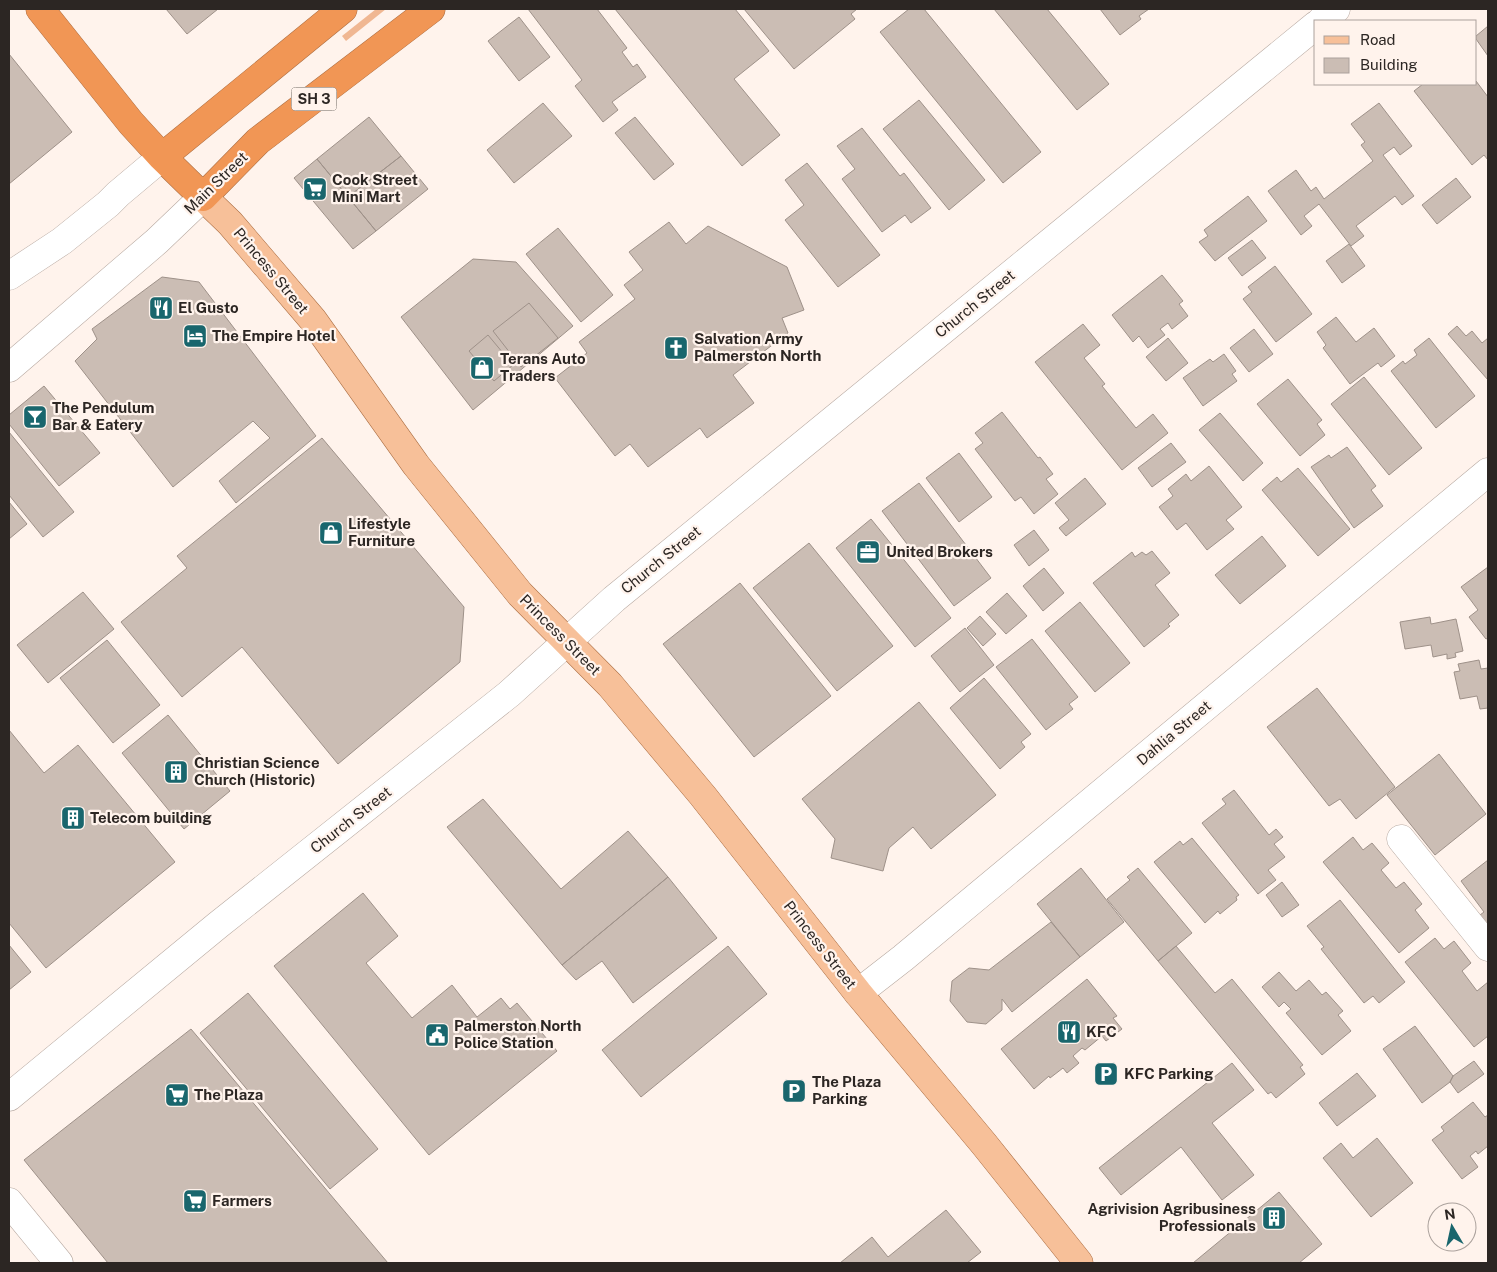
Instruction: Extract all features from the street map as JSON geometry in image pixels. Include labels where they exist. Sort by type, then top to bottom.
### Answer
[{"type":"highway","name":"Princess Street","points":[[40,9],[131,123],[203,197]]},
{"type":"highway","points":[[162,157],[343,9]]},
{"type":"highway","name":"Main Street","points":[[203,197],[258,142],[431,9]]},
{"type":"main road","name":"Princess Street","points":[[203,197],[230,223],[313,320],[416,465],[520,594],[610,685],[704,796],[858,993],[984,1144],[1079,1263]]},
{"type":"street","points":[[1321,20],[1336,9]]},
{"type":"street","name":"Church Street","points":[[9,1097],[226,918],[509,694],[618,596],[1314,27]]},
{"type":"street","points":[[9,276],[62,241],[162,157]]},
{"type":"street","name":"Main Street","points":[[9,368],[157,241],[203,197]]},
{"type":"street","name":"Dahlia Street","points":[[858,993],[911,952],[1488,472]]},
{"type":"street","points":[[1401,839],[1488,947]]},
{"type":"street","points":[[9,1202],[59,1263]]},
{"type":"shaded area","points":[[376,9],[386,9],[346,41],[342,36]]},
{"type":"building","points":[[166,9],[218,9],[187,34]]},
{"type":"building","points":[[528,9],[597,9],[627,48],[622,52],[633,67],[637,64],[646,77],[612,102],[618,110],[603,122],[575,86],[582,80]]},
{"type":"building","points":[[615,9],[735,9],[769,51],[734,79],[780,135],[742,166]]},
{"type":"building","points":[[744,9],[857,9],[851,14],[855,19],[794,69]]},
{"type":"building","points":[[909,9],[924,9],[1041,152],[1003,183],[880,32]]},
{"type":"building","points":[[994,9],[1047,9],[1109,84],[1077,110]]},
{"type":"building","points":[[1100,9],[1149,9],[1139,16],[1141,19],[1120,35]]},
{"type":"building","points":[[519,17],[550,57],[519,81],[488,41]]},
{"type":"building","points":[[1488,26],[1488,56],[1477,40],[1477,35]]},
{"type":"building","points":[[9,54],[72,132],[9,184]]},
{"type":"building","points":[[1477,82],[1488,97],[1488,160],[1484,155],[1472,165],[1414,91],[1422,85],[1477,85]]},
{"type":"building","points":[[919,100],[985,180],[949,210],[883,129]]},
{"type":"building","points":[[543,103],[572,136],[514,183],[487,150]]},
{"type":"building","points":[[1379,103],[1412,146],[1400,155],[1394,147],[1383,155],[1414,196],[1402,205],[1395,196],[1356,226],[1364,236],[1351,246],[1319,204],[1304,216],[1312,226],[1301,235],[1268,191],[1296,170],[1311,191],[1316,187],[1324,199],[1373,161],[1361,145],[1365,142],[1351,124]]},
{"type":"building","points":[[369,117],[401,156],[348,197],[317,159]]},
{"type":"building","points":[[635,117],[674,164],[654,180],[615,133]]},
{"type":"building","points":[[862,128],[900,176],[904,173],[931,208],[911,223],[905,215],[882,232],[842,179],[855,169],[837,146]]},
{"type":"building","points":[[401,156],[428,189],[376,231],[348,197]]},
{"type":"building","points":[[317,159],[376,231],[353,249],[294,178]]},
{"type":"building","points":[[807,163],[880,255],[838,287],[785,220],[804,205],[785,180]]},
{"type":"building","points":[[1456,178],[1471,197],[1437,224],[1422,205]]},
{"type":"building","points":[[1248,196],[1267,221],[1215,261],[1199,242],[1208,236],[1204,230]]},
{"type":"building","name":"Salvation Army Palmerston North","points":[[669,222],[686,244],[708,226],[787,267],[804,310],[782,318],[788,333],[733,375],[754,403],[707,438],[700,428],[648,467],[630,444],[615,456],[555,378],[587,353],[579,342],[635,299],[624,285],[643,270],[629,252]]},
{"type":"building","points":[[558,228],[613,295],[581,322],[526,254]]},
{"type":"building","points":[[1252,240],[1266,258],[1242,276],[1228,258]]},
{"type":"building","points":[[1349,244],[1365,266],[1342,283],[1326,261]]},
{"type":"building","name":"Terans Auto Traders","points":[[473,259],[516,262],[573,326],[473,410],[401,317]]},
{"type":"building","points":[[1275,266],[1312,314],[1276,342],[1243,299],[1252,292],[1248,287]]},
{"type":"building","points":[[1162,275],[1183,301],[1179,304],[1188,316],[1172,329],[1168,323],[1160,329],[1165,335],[1148,348],[1139,336],[1133,342],[1112,315]]},
{"type":"building","points":[[162,277],[199,282],[316,436],[236,503],[219,481],[270,438],[253,421],[173,487],[75,361],[97,339],[92,329]]},
{"type":"building","points":[[529,303],[558,338],[521,367],[493,331]]},
{"type":"building","points":[[1336,317],[1356,342],[1374,328],[1395,356],[1381,367],[1378,363],[1350,384],[1323,348],[1326,345],[1317,332]]},
{"type":"building","points":[[1083,324],[1100,345],[1084,358],[1105,384],[1102,386],[1136,428],[1153,414],[1168,433],[1122,470],[1035,362]]},
{"type":"building","points":[[1457,326],[1466,336],[1472,331],[1482,343],[1488,338],[1488,380],[1448,334]]},
{"type":"building","points":[[1254,329],[1273,354],[1249,372],[1230,348]]},
{"type":"building","points":[[488,335],[513,365],[494,381],[469,351]]},
{"type":"building","points":[[1168,338],[1188,363],[1166,381],[1146,357]]},
{"type":"building","points":[[1429,338],[1475,396],[1436,428],[1391,371],[1403,361],[1405,364],[1417,355],[1414,350]]},
{"type":"building","points":[[1224,354],[1236,371],[1232,374],[1237,381],[1203,406],[1183,378],[1210,359],[1213,362]]},
{"type":"building","points":[[1364,377],[1422,448],[1389,475],[1331,404]]},
{"type":"building","points":[[1288,379],[1322,420],[1317,424],[1325,435],[1300,456],[1257,404]]},
{"type":"building","points":[[44,386],[100,453],[59,486],[9,424],[9,415]]},
{"type":"building","points":[[1002,412],[1053,474],[1046,479],[1058,494],[1034,514],[1021,497],[1015,501],[975,449],[983,443],[975,433]]},
{"type":"building","points":[[1220,413],[1263,463],[1243,481],[1199,430]]},
{"type":"building","points":[[9,432],[74,512],[43,537],[9,495]]},
{"type":"building","points":[[322,438],[464,607],[460,662],[338,764],[242,647],[182,697],[121,622],[187,568],[177,556]]},
{"type":"building","points":[[1171,443],[1186,462],[1152,487],[1138,468]]},
{"type":"building","points":[[1347,447],[1376,486],[1371,490],[1383,506],[1354,528],[1311,467],[1329,455],[1331,458]]},
{"type":"building","points":[[959,453],[992,497],[959,522],[926,478]]},
{"type":"building","points":[[1209,466],[1242,507],[1226,520],[1234,529],[1207,550],[1186,523],[1177,530],[1159,507],[1173,496],[1168,489],[1186,474],[1191,481]]},
{"type":"building","points":[[1298,468],[1350,529],[1318,556],[1262,490],[1277,477],[1281,482]]},
{"type":"building","points":[[1085,478],[1106,504],[1066,536],[1059,528],[1069,520],[1055,503]]},
{"type":"building","points":[[919,483],[991,578],[954,606],[882,511]]},
{"type":"building","points":[[9,502],[27,524],[9,539]]},
{"type":"building","points":[[871,519],[951,618],[915,647],[836,548]]},
{"type":"building","points":[[1034,530],[1049,550],[1029,566],[1014,545]]},
{"type":"building","points":[[1262,536],[1286,566],[1240,604],[1215,575]]},
{"type":"building","points":[[809,543],[893,646],[837,691],[753,588]]},
{"type":"building","points":[[1152,551],[1170,573],[1155,585],[1179,615],[1168,624],[1170,626],[1144,647],[1093,583],[1132,552],[1135,557],[1142,552],[1146,555]]},
{"type":"building","points":[[1488,567],[1488,638],[1486,639],[1469,617],[1478,610],[1461,587]]},
{"type":"building","points":[[1044,568],[1064,593],[1043,611],[1023,586]]},
{"type":"building","points":[[740,583],[831,696],[754,757],[663,644]]},
{"type":"building","points":[[83,592],[114,629],[48,683],[17,645]]},
{"type":"building","points":[[1007,593],[1027,616],[1006,634],[986,612]]},
{"type":"building","points":[[1080,602],[1130,663],[1095,692],[1045,631]]},
{"type":"building","points":[[980,616],[996,634],[983,646],[967,628]]},
{"type":"building","points":[[1430,617],[1431,624],[1456,619],[1463,651],[1455,653],[1456,657],[1447,659],[1447,654],[1433,657],[1431,645],[1405,649],[1400,622]]},
{"type":"building","points":[[965,628],[994,665],[960,692],[931,656]]},
{"type":"building","points":[[1032,639],[1078,697],[1069,704],[1073,709],[1046,730],[996,667]]},
{"type":"building","points":[[107,640],[160,705],[113,743],[60,678]]},
{"type":"building","points":[[1479,660],[1481,669],[1488,668],[1488,708],[1480,709],[1477,696],[1460,699],[1454,672],[1460,671],[1458,664]]},
{"type":"building","points":[[984,678],[1031,734],[1021,742],[1025,747],[1000,769],[950,708]]},
{"type":"building","points":[[1317,688],[1395,787],[1356,819],[1340,799],[1329,806],[1267,727]]},
{"type":"building","points":[[919,702],[996,795],[931,849],[913,827],[889,848],[883,871],[831,858],[835,839],[802,799]]},
{"type":"building","name":"Christian Science Church (Historic)","points":[[168,715],[230,791],[184,829],[122,753]]},
{"type":"building","name":"Telecom building","points":[[9,730],[44,773],[78,745],[175,862],[46,968],[9,923]]},
{"type":"building","points":[[1439,754],[1486,814],[1435,855],[1387,795]]},
{"type":"building","points":[[1234,790],[1269,835],[1276,829],[1283,837],[1274,844],[1285,857],[1268,870],[1276,880],[1258,894],[1202,823],[1226,804],[1222,799]]},
{"type":"building","points":[[483,799],[561,889],[628,831],[668,877],[562,965],[447,827]]},
{"type":"building","points":[[1353,837],[1363,850],[1372,843],[1389,863],[1381,870],[1396,888],[1404,882],[1422,904],[1415,910],[1429,928],[1399,953],[1323,862]]},
{"type":"building","points":[[1192,838],[1239,895],[1236,897],[1237,900],[1220,914],[1218,911],[1205,923],[1154,862],[1180,841],[1183,845]]},
{"type":"building","points":[[1488,860],[1488,933],[1476,918],[1484,912],[1461,881]]},
{"type":"building","points":[[1081,868],[1124,922],[1080,957],[1037,904]]},
{"type":"building","points":[[1138,868],[1192,933],[1158,961],[1107,899],[1130,880],[1127,877]]},
{"type":"building","points":[[668,877],[717,938],[633,1003],[602,961],[576,980],[562,965]]},
{"type":"building","points":[[1282,882],[1299,905],[1282,917],[1266,895]]},
{"type":"building","name":"Palmerston North Police Station","points":[[363,893],[398,936],[366,963],[412,1018],[452,985],[477,1017],[501,998],[510,1009],[517,1003],[557,1051],[429,1155],[274,966]]},
{"type":"building","points":[[1340,900],[1405,982],[1379,1003],[1373,996],[1364,1003],[1321,949],[1324,947],[1307,926]]},
{"type":"building","points":[[1051,922],[1080,957],[1012,1012],[1002,999],[1002,1010],[986,1024],[967,1022],[950,1001],[952,981],[969,968],[989,970]]},
{"type":"building","points":[[1435,938],[1444,949],[1454,941],[1471,963],[1462,971],[1477,991],[1488,982],[1488,1036],[1474,1047],[1405,962]]},
{"type":"building","points":[[9,945],[31,972],[9,990]]},
{"type":"building","points":[[728,946],[767,994],[641,1097],[602,1050]]},
{"type":"building","points":[[1176,946],[1215,993],[1232,979],[1303,1065],[1300,1067],[1305,1074],[1276,1098],[1271,1092],[1268,1094],[1158,961]]},
{"type":"building","points":[[1279,972],[1296,991],[1309,980],[1322,995],[1326,992],[1343,1011],[1338,1015],[1351,1031],[1322,1055],[1286,1013],[1291,1009],[1284,1002],[1279,1007],[1262,987]]},
{"type":"building","name":"KFC","points":[[1087,979],[1117,1016],[1113,1018],[1122,1029],[1106,1041],[1102,1036],[1085,1050],[1082,1048],[1073,1056],[1079,1063],[1067,1073],[1063,1068],[1050,1078],[1049,1076],[1034,1089],[1001,1049]]},
{"type":"building","points":[[248,993],[378,1149],[330,1189],[200,1033]]},
{"type":"building","points":[[1415,1026],[1453,1076],[1450,1082],[1422,1103],[1383,1049]]},
{"type":"building","name":"The Plaza","points":[[191,1029],[388,1263],[108,1263],[24,1160]]},
{"type":"building","points":[[1474,1061],[1484,1074],[1458,1093],[1450,1082],[1453,1076]]},
{"type":"building","points":[[1232,1063],[1254,1090],[1212,1123],[1254,1175],[1222,1200],[1181,1147],[1121,1195],[1099,1168]]},
{"type":"building","points":[[1357,1073],[1376,1096],[1337,1126],[1319,1103]]},
{"type":"building","points":[[1473,1102],[1485,1117],[1488,1115],[1488,1146],[1478,1154],[1476,1151],[1470,1156],[1478,1167],[1462,1179],[1432,1140],[1444,1131],[1441,1127]]},
{"type":"building","points":[[1377,1138],[1413,1183],[1371,1217],[1323,1158],[1341,1143],[1353,1158]]},
{"type":"building","name":"Agrivision Agribusiness Professionals","points":[[1279,1192],[1322,1244],[1299,1263],[1193,1263]]},
{"type":"building","points":[[946,1210],[981,1252],[967,1263],[840,1263],[872,1237],[888,1257]]},
{"type":"place","name":"Cook Street Mini Mart","points":[[315,189]]},
{"type":"place","name":"El Gusto","points":[[161,308]]},
{"type":"place","name":"The Empire Hotel","points":[[195,336]]},
{"type":"place","name":"Salvation Army Palmerston North","points":[[676,348]]},
{"type":"place","name":"Terans Auto Traders","points":[[482,368]]},
{"type":"place","name":"The Pendulum Bar & Eatery","points":[[35,417]]},
{"type":"place","name":"Lifestyle Furniture","points":[[331,533]]},
{"type":"place","name":"United Brokers","points":[[868,552]]},
{"type":"place","name":"Christian Science Church (Historic)","points":[[176,772]]},
{"type":"place","name":"Telecom building","points":[[73,818]]},
{"type":"place","name":"KFC","points":[[1069,1032]]},
{"type":"place","name":"Palmerston North Police Station","points":[[437,1035]]},
{"type":"place","name":"KFC Parking","points":[[1106,1074]]},
{"type":"place","name":"The Plaza Parking","points":[[794,1091]]},
{"type":"place","name":"The Plaza","points":[[177,1095]]},
{"type":"place","name":"Farmers","points":[[195,1201]]},
{"type":"place","name":"Agrivision Agribusiness Professionals","points":[[1274,1218]]}]
